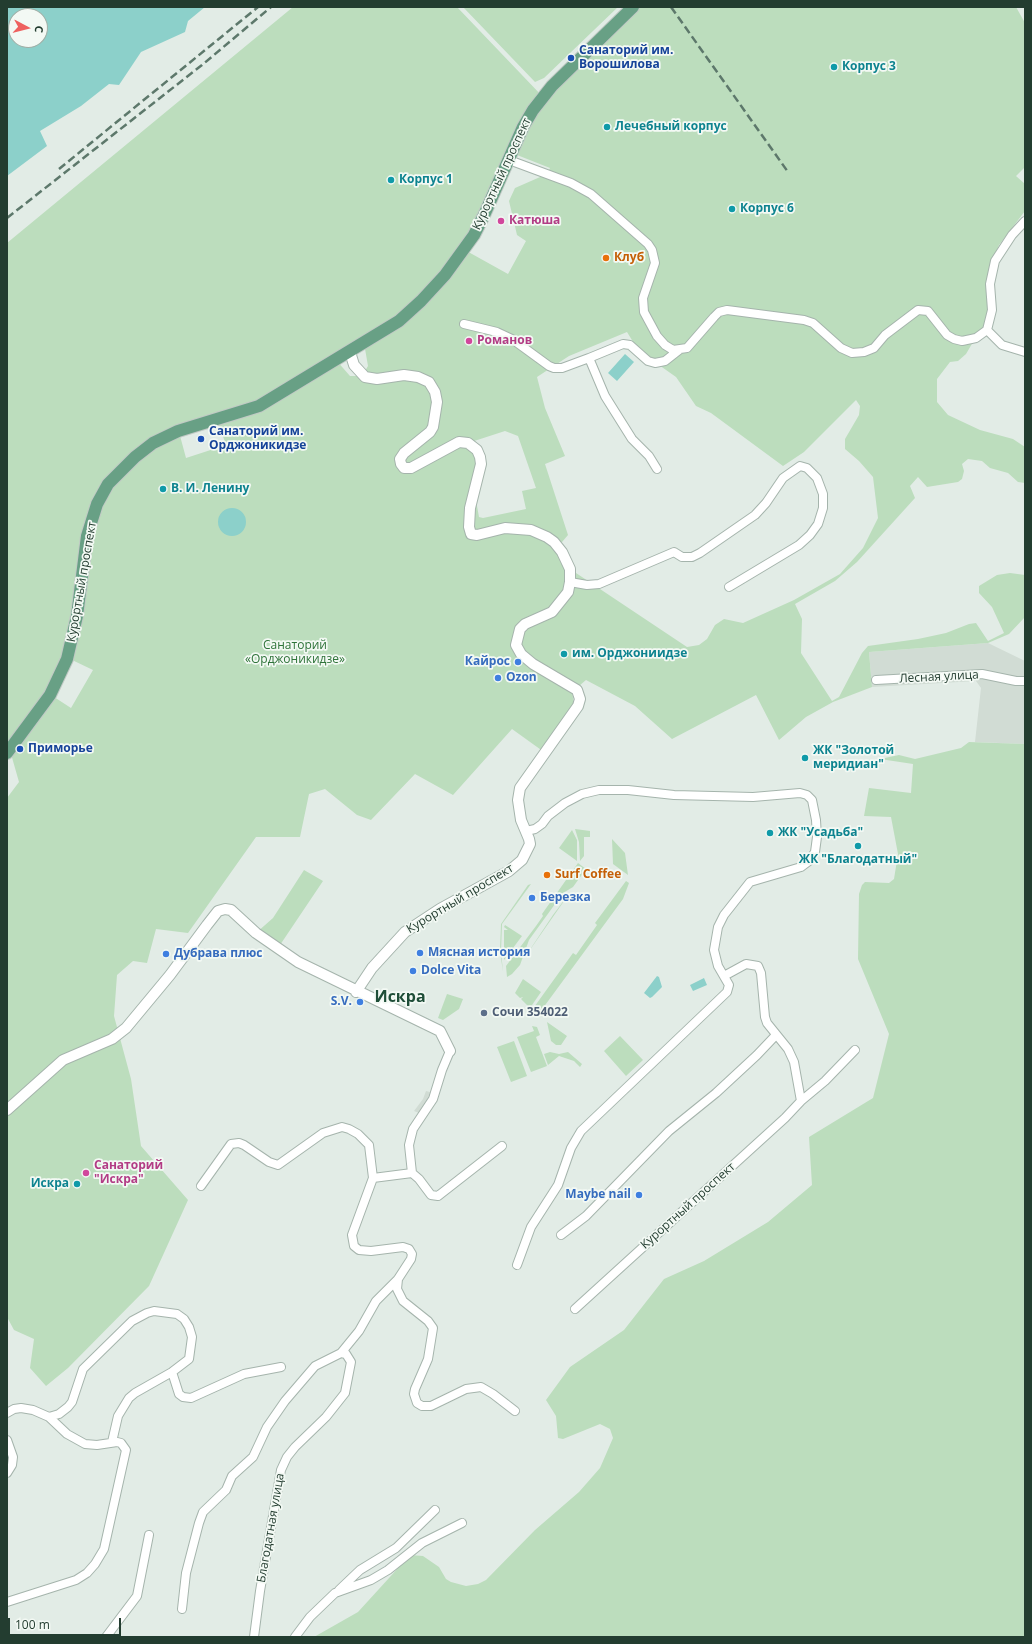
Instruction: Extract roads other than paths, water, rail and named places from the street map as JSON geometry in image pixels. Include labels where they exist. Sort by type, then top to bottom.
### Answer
[{"type":"main road","name":"Курортный проспект","points":[[7,752],[50,695],[67,659],[76,622],[86,542],[97,504],[108,484],[135,457],[153,443],[178,431],[259,406],[399,321],[421,301],[445,275],[474,234],[509,160],[523,126],[533,110],[552,86],[632,7]]},
{"type":"street","points":[[509,160],[558,178],[591,194],[648,244],[652,250],[655,263],[643,298],[644,312],[657,336],[665,345],[673,350],[687,348],[719,312],[727,310],[808,322],[817,327],[841,348],[852,353],[864,352],[874,348],[886,335],[918,310],[928,312],[947,335],[954,339],[970,340],[982,335],[987,330],[992,310],[990,284],[995,261],[1007,241],[1025,221]]},
{"type":"street","points":[[464,324],[497,332],[512,339],[554,368],[562,368],[623,344],[630,345],[648,361],[655,363],[665,361],[679,350]]},
{"type":"street","points":[[987,330],[1002,345],[1025,352]]},
{"type":"street","points":[[350,352],[354,365],[365,377],[377,379],[404,376],[418,377],[429,382],[435,392],[437,402],[433,427],[430,432],[404,453],[400,459],[404,468],[412,468],[459,442],[468,443],[473,446],[480,457],[481,464],[470,508],[469,527],[471,534],[505,528],[519,528],[547,537],[554,542],[562,552],[570,569],[570,582],[587,585],[599,584],[674,552],[682,557],[692,557],[749,520],[766,503],[783,478],[800,466],[806,468],[817,478],[823,494],[823,508],[818,524],[810,535],[799,545],[728,587]]},
{"type":"street","points":[[589,358],[609,402],[632,439],[649,456],[658,469]]},
{"type":"street","name":"Курортный проспект","points":[[356,992],[372,968],[405,932],[440,909],[509,871],[522,860],[530,844],[521,820],[518,800],[520,788],[578,706],[580,699],[577,690],[536,666],[521,654],[517,648],[517,639],[520,629],[525,624],[552,612],[558,607],[568,592],[570,582]]},
{"type":"street","name":"Лесная улица","points":[[876,680],[982,674],[1016,681],[1025,681]]},
{"type":"street","points":[[517,1265],[531,1227],[558,1185],[570,1148],[581,1131],[724,995],[728,985],[718,966],[714,950],[718,927],[724,915],[750,882],[801,866],[809,861],[816,852],[817,837],[815,813],[812,800],[807,795],[793,793],[736,796],[674,795],[628,790],[599,790],[582,794],[565,803],[548,816],[536,829],[526,831]]},
{"type":"street","points":[[7,1110],[64,1060],[112,1039],[126,1028],[162,986],[218,912],[231,910],[256,933],[298,962],[356,992],[440,1031],[450,1051],[433,1099],[413,1129],[409,1145],[412,1173],[419,1179],[431,1195],[438,1196],[502,1146]]},
{"type":"street","points":[[724,976],[746,964],[758,966],[761,973],[765,1017],[767,1023],[788,1049],[794,1062],[801,1101]]},
{"type":"street","points":[[561,1235],[586,1216],[668,1131],[716,1093],[758,1055],[776,1034]]},
{"type":"street","name":"Курортный проспект","points":[[575,1309],[785,1118],[801,1101],[825,1081],[855,1050]]},
{"type":"street","points":[[182,1609],[186,1573],[200,1518],[206,1509],[226,1490],[232,1476],[253,1457],[276,1412],[310,1371],[322,1361],[341,1353],[359,1331],[376,1301],[398,1280],[411,1259],[412,1254],[409,1249],[403,1246],[363,1251],[354,1246],[352,1236],[373,1178],[370,1146],[358,1134],[349,1129],[342,1127],[323,1133],[278,1165],[269,1162],[244,1145],[239,1143],[231,1144],[201,1186]]},
{"type":"street","points":[[373,1178],[412,1173]]},
{"type":"street","points":[[398,1280],[397,1289],[403,1301],[428,1321],[433,1328],[428,1359],[415,1389],[414,1394],[417,1403],[422,1406],[431,1406],[466,1389],[481,1387],[493,1394],[515,1411]]},
{"type":"street","points":[[49,1417],[59,1414],[72,1402],[83,1369],[132,1321],[154,1311],[177,1314],[184,1319],[192,1337],[189,1359],[172,1372],[129,1398],[118,1416],[112,1442]]},
{"type":"street","name":"Благодатная улица","points":[[254,1637],[260,1591],[281,1470],[287,1457],[295,1446],[326,1417],[345,1393],[351,1362],[346,1354],[341,1353]]},
{"type":"street","points":[[172,1372],[179,1394],[184,1398],[191,1398],[244,1374],[281,1367]]},
{"type":"street","points":[[7,1413],[14,1408],[33,1410],[49,1417],[67,1434],[85,1444],[97,1445],[112,1442],[121,1443],[124,1446],[125,1456],[104,1549],[98,1560],[87,1573],[76,1580],[7,1602]]},
{"type":"street","points":[[7,1440],[13,1457],[12,1465],[7,1473]]},
{"type":"street","points":[[295,1637],[310,1618],[360,1570],[396,1548],[435,1510]]},
{"type":"street","points":[[335,1593],[371,1580],[388,1570],[422,1543],[462,1523]]},
{"type":"street","points":[[106,1637],[129,1609],[137,1596],[148,1534]]},
{"type":"water","points":[[7,7],[205,7],[188,21],[185,32],[141,52],[119,85],[109,84],[81,106],[40,131],[47,146],[7,176]]},
{"type":"water","points":[[625,354],[634,362],[617,381],[608,373]]},
{"type":"water","points":[[232,508],[242,512],[246,522],[242,532],[232,536],[222,532],[218,522],[222,512]]},
{"type":"water","points":[[657,976],[659,977],[662,987],[650,998],[644,993]]},
{"type":"water","points":[[704,978],[707,985],[693,991],[690,985]]},
{"type":"railway","points":[[59,169],[258,7]]},
{"type":"railway","points":[[7,218],[202,65],[271,7]]},
{"type":"railway","points":[[671,7],[788,172]]},
{"type":"place","name":"Санаторий им. Ворошилова","points":[[571,58]]},
{"type":"place","name":"Корпус 3","points":[[834,67]]},
{"type":"place","name":"Лечебный корпус","points":[[607,127]]},
{"type":"place","name":"Корпус 1","points":[[391,180]]},
{"type":"place","name":"Корпус 6","points":[[732,209]]},
{"type":"place","name":"Катюша","points":[[501,221]]},
{"type":"place","name":"Клуб","points":[[606,258]]},
{"type":"place","name":"Романов","points":[[469,341]]},
{"type":"place","name":"Санаторий им. Орджоникидзе","points":[[201,439]]},
{"type":"place","name":"В. И. Ленину","points":[[163,489]]},
{"type":"place","name":"им. Орджониидзе","points":[[564,654]]},
{"type":"place","name":"Кайрос","points":[[518,662]]},
{"type":"place","name":"Ozon","points":[[498,678]]},
{"type":"place","name":"Приморье","points":[[20,749]]},
{"type":"place","name":"ЖК \"Золотой меридиан\"","points":[[805,758]]},
{"type":"place","name":"ЖК \"Усадьба\"","points":[[770,833]]},
{"type":"place","name":"ЖК \"Благодатный\"","points":[[858,846]]},
{"type":"place","name":"Surf Coffee","points":[[547,875]]},
{"type":"place","name":"Березка","points":[[532,898]]},
{"type":"place","name":"Мясная история","points":[[420,953]]},
{"type":"place","name":"Дубрава плюс","points":[[166,954]]},
{"type":"place","name":"Dolce Vita","points":[[413,971]]},
{"type":"place","name":"S.V.","points":[[360,1002]]},
{"type":"place","name":"Сочи 354022","points":[[484,1013]]},
{"type":"place","name":"Санаторий \"Искра\"","points":[[86,1173]]},
{"type":"place","name":"Искра","points":[[77,1184]]},
{"type":"place","name":"Maybe nail","points":[[639,1195]]},
{"type":"district","name":"Искра","points":[[400,997]]},
{"type":"park label","name":"Санаторий «Орджоникидзе»","points":[[295,653]]}]
